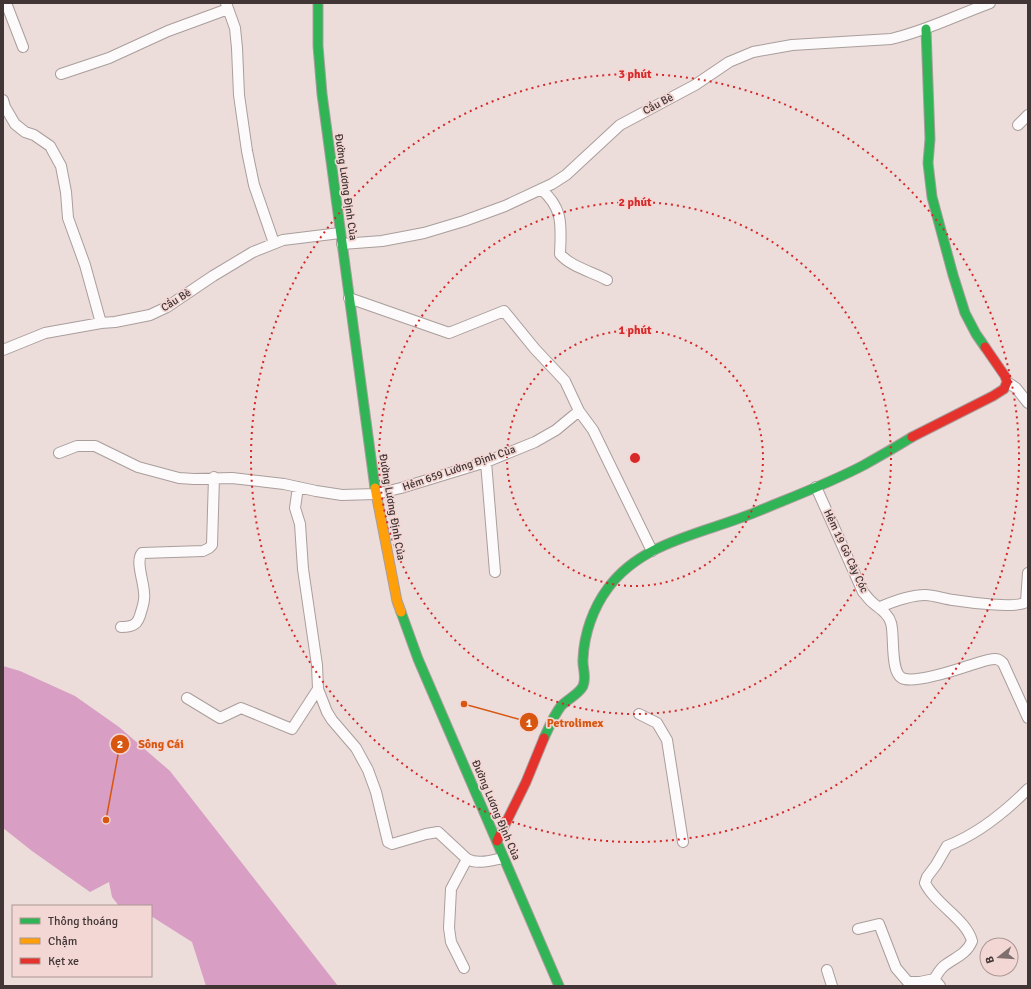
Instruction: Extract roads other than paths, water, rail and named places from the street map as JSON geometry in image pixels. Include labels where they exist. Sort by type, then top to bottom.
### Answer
[{"type":"street","points":[[6,3],[23,47]]},
{"type":"street","name":"Đường Lương Định Của","points":[[318,3],[318,46],[322,94],[340,232],[376,494],[397,601],[418,660],[559,986]]},
{"type":"street","name":"Cầu Bè","points":[[342,244],[382,241],[424,233],[491,211],[552,184],[566,175],[620,125],[695,85],[729,62],[753,52],[792,45],[891,39],[926,29],[967,11],[990,3]]},
{"type":"street","points":[[61,74],[109,58],[227,6],[235,28],[238,48],[239,95],[247,151],[254,185],[274,243]]},
{"type":"street","points":[[926,29],[929,123],[928,164],[932,197],[953,275],[965,313],[976,334],[1005,376],[1007,382],[1016,388],[1028,403]]},
{"type":"street","points":[[3,100],[9,116],[15,124],[25,132],[34,135],[50,146],[61,166],[66,192],[68,218],[85,265],[101,323]]},
{"type":"street","points":[[1018,125],[1028,115]]},
{"type":"street","points":[[541,189],[549,196],[558,212],[561,222],[560,254],[576,265],[607,280]]},
{"type":"street","name":"Cầu Bè","points":[[3,350],[45,333],[150,315],[167,308],[213,276],[253,252],[282,240],[340,232]]},
{"type":"street","points":[[349,298],[449,332],[504,311],[535,350],[565,381],[579,411],[593,430],[652,551]]},
{"type":"street","points":[[497,841],[530,773],[551,722],[564,703],[581,691],[584,684],[582,659],[590,624],[600,599],[608,587],[626,568],[652,551],[669,543],[768,507],[864,465],[914,436],[993,396],[1004,389],[1007,382]]},
{"type":"street","name":"Hẻm 659 Lường Định Của","points":[[59,453],[77,446],[95,446],[138,467],[159,473],[194,479],[214,477],[252,480],[342,494],[376,494],[402,488],[486,462],[535,442],[556,430],[579,411]]},
{"type":"street","points":[[486,462],[495,572]]},
{"type":"street","points":[[121,627],[130,627],[140,618],[145,595],[139,559],[142,553],[203,551],[212,545],[214,477]]},
{"type":"street","points":[[298,487],[295,508],[300,524],[303,569],[317,665],[318,689],[327,712],[356,748],[368,770],[376,792],[388,842],[392,844],[438,832],[467,859],[479,862],[503,858]]},
{"type":"street","name":"Hẻm 19 Gò Cây Cóc","points":[[816,487],[863,592],[873,603],[880,607],[891,622],[896,667],[901,678],[907,680],[927,677],[951,672],[996,659],[1003,663],[1028,718]]},
{"type":"street","points":[[880,607],[900,600],[924,595],[955,600],[1023,605],[1026,602],[1028,573]]},
{"type":"street","points":[[186,698],[220,718],[241,708],[292,729],[318,689]]},
{"type":"street","points":[[639,714],[657,723],[667,740],[683,842]]},
{"type":"street","points":[[858,929],[879,924],[896,968],[908,982],[937,983],[942,967],[961,955],[970,946],[972,941],[966,928],[927,888],[925,883],[927,877],[947,846],[962,840],[977,831],[1006,809],[1028,789]]},
{"type":"street","points":[[464,968],[451,942],[449,928],[451,889],[467,859]]},
{"type":"street","points":[[827,970],[832,986]]},
{"type":"place","name":"Petrolimex","points":[[464,704]]},
{"type":"place","name":"Sông Cái","points":[[106,820]]}]
